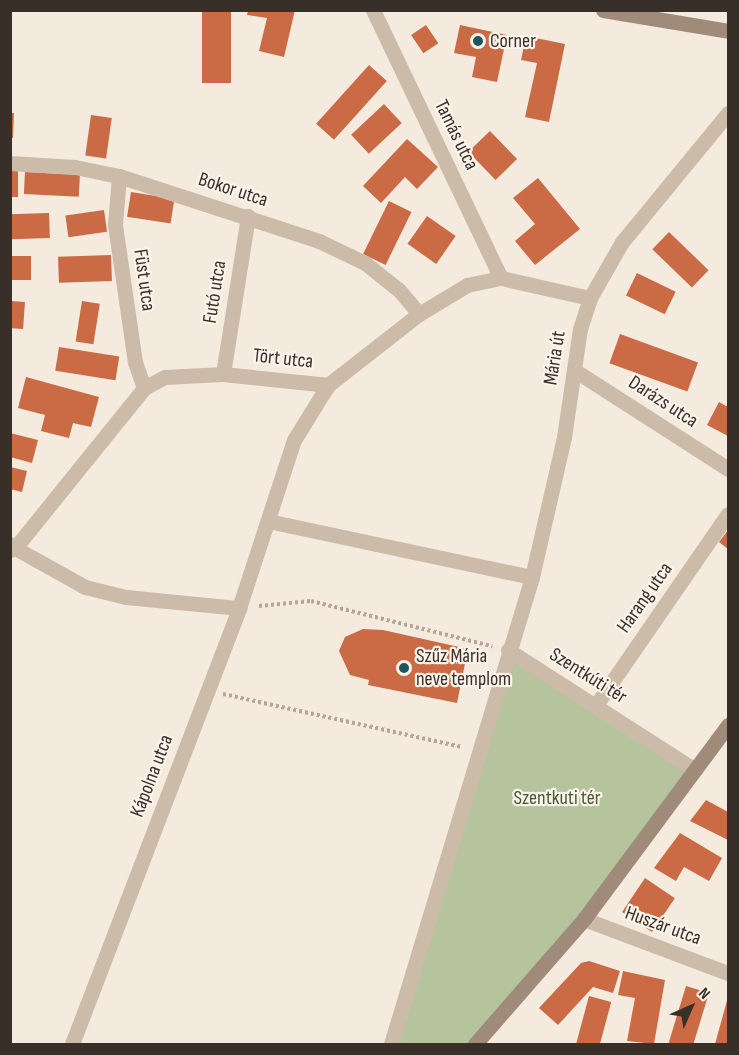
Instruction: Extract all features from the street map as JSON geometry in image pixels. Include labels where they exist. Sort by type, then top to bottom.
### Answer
[{"type":"main road","points":[[603,10],[729,31]]},
{"type":"main road","points":[[475,1044],[584,919],[729,725]]},
{"type":"street","name":"Tamás utca","points":[[373,10],[501,278]]},
{"type":"street","name":"Mária út","points":[[507,650],[532,577],[564,437],[574,370],[590,298],[622,242],[729,113]]},
{"type":"street","name":"Bokor utca","points":[[10,163],[75,167],[119,176],[248,216],[319,241],[365,263],[399,290],[419,314]]},
{"type":"street","name":"Füst utca","points":[[119,176],[115,225],[135,362],[144,388]]},
{"type":"street","name":"Futó utca","points":[[223,374],[248,216]]},
{"type":"street","name":"Tört utca","points":[[12,547],[144,388],[165,377],[223,374],[328,385],[419,314],[467,285],[501,278],[590,298]]},
{"type":"street","name":"Darázs utca","points":[[574,370],[729,469]]},
{"type":"street","name":"Kápolna utca","points":[[72,1044],[239,608],[294,440],[328,385]]},
{"type":"street","name":"Harang utca","points":[[596,705],[729,514]]},
{"type":"street","points":[[267,521],[532,577]]},
{"type":"street","points":[[12,547],[86,587],[126,597],[239,608]]},
{"type":"street","points":[[392,1044],[507,650]]},
{"type":"street","name":"Szentkúti tér","points":[[507,650],[695,770]]},
{"type":"street","name":"Huszár utca","points":[[584,919],[729,973]]},
{"type":"path","points":[[239,608],[311,601],[507,650]]},
{"type":"path","points":[[207,691],[478,750]]},
{"type":"green space","name":"Szentkuti tér","points":[[508,650],[695,770],[475,1044],[392,1044]]},
{"type":"building","points":[[202,10],[231,10],[231,83],[202,83]]},
{"type":"building","points":[[248,10],[295,10],[284,57],[259,51],[267,18],[247,15]]},
{"type":"building","points":[[426,25],[438,43],[423,53],[411,35]]},
{"type":"building","points":[[460,25],[507,35],[497,82],[472,77],[476,57],[454,53]]},
{"type":"building","points":[[526,36],[565,44],[549,122],[525,117],[537,63],[521,60]]},
{"type":"building","points":[[369,65],[387,81],[334,140],[316,124]]},
{"type":"building","points":[[384,104],[402,123],[369,154],[351,135]]},
{"type":"building","points":[[10,113],[14,113],[13,138],[10,138]]},
{"type":"building","points":[[91,115],[112,118],[106,159],[85,156]]},
{"type":"building","points":[[490,131],[517,159],[496,180],[468,152]]},
{"type":"building","points":[[407,139],[438,167],[417,189],[405,177],[381,203],[363,186]]},
{"type":"building","points":[[10,171],[18,171],[18,197],[10,197]]},
{"type":"building","points":[[25,172],[80,175],[79,197],[24,194]]},
{"type":"building","points":[[538,178],[580,229],[535,265],[515,241],[535,224],[513,198]]},
{"type":"building","points":[[131,192],[174,199],[171,224],[127,217]]},
{"type":"building","points":[[389,201],[411,212],[386,265],[363,254]]},
{"type":"building","points":[[104,210],[107,232],[68,237],[65,215]]},
{"type":"building","points":[[49,213],[50,238],[11,239],[10,214]]},
{"type":"building","points":[[427,216],[456,236],[436,264],[407,244]]},
{"type":"building","points":[[669,232],[709,270],[692,287],[652,249]]},
{"type":"building","points":[[111,255],[112,281],[59,283],[58,257]]},
{"type":"building","points":[[10,256],[31,256],[31,280],[10,280]]},
{"type":"building","points":[[637,273],[676,292],[665,314],[626,295]]},
{"type":"building","points":[[10,301],[25,302],[23,329],[10,328]]},
{"type":"building","points":[[82,301],[100,304],[93,344],[76,341]]},
{"type":"building","points":[[620,334],[698,362],[687,392],[609,363]]},
{"type":"building","points":[[59,347],[119,357],[115,380],[55,371]]},
{"type":"building","points":[[26,377],[99,397],[91,427],[73,423],[69,438],[41,431],[45,415],[18,408]]},
{"type":"building","points":[[719,402],[728,407],[728,436],[707,425]]},
{"type":"building","points":[[10,433],[38,440],[32,463],[10,457]]},
{"type":"building","points":[[10,467],[27,471],[22,492],[10,489]]},
{"type":"building","points":[[728,530],[728,549],[719,542]]},
{"type":"building","name":"Szűz Mária neve templom","points":[[363,629],[383,630],[468,649],[457,703],[368,685],[369,680],[350,675],[339,651],[345,637]]},
{"type":"building","points":[[706,800],[728,812],[728,840],[690,821]]},
{"type":"building","points":[[680,833],[722,858],[709,881],[684,867],[676,881],[654,868]]},
{"type":"building","points":[[645,878],[675,898],[652,932],[622,912]]},
{"type":"building","points":[[589,961],[620,971],[613,993],[593,987],[558,1025],[539,1008],[581,963]]},
{"type":"building","points":[[623,971],[665,980],[654,1044],[627,1041],[635,998],[618,995]]},
{"type":"building","points":[[686,986],[709,993],[693,1044],[669,1042]]},
{"type":"building","points":[[589,996],[611,1002],[600,1044],[576,1043]]},
{"type":"building","points":[[728,997],[728,1044],[715,1044]]},
{"type":"place","name":"Corner","points":[[478,41]]},
{"type":"place","name":"Szűz Mária neve templom","points":[[404,668]]}]
